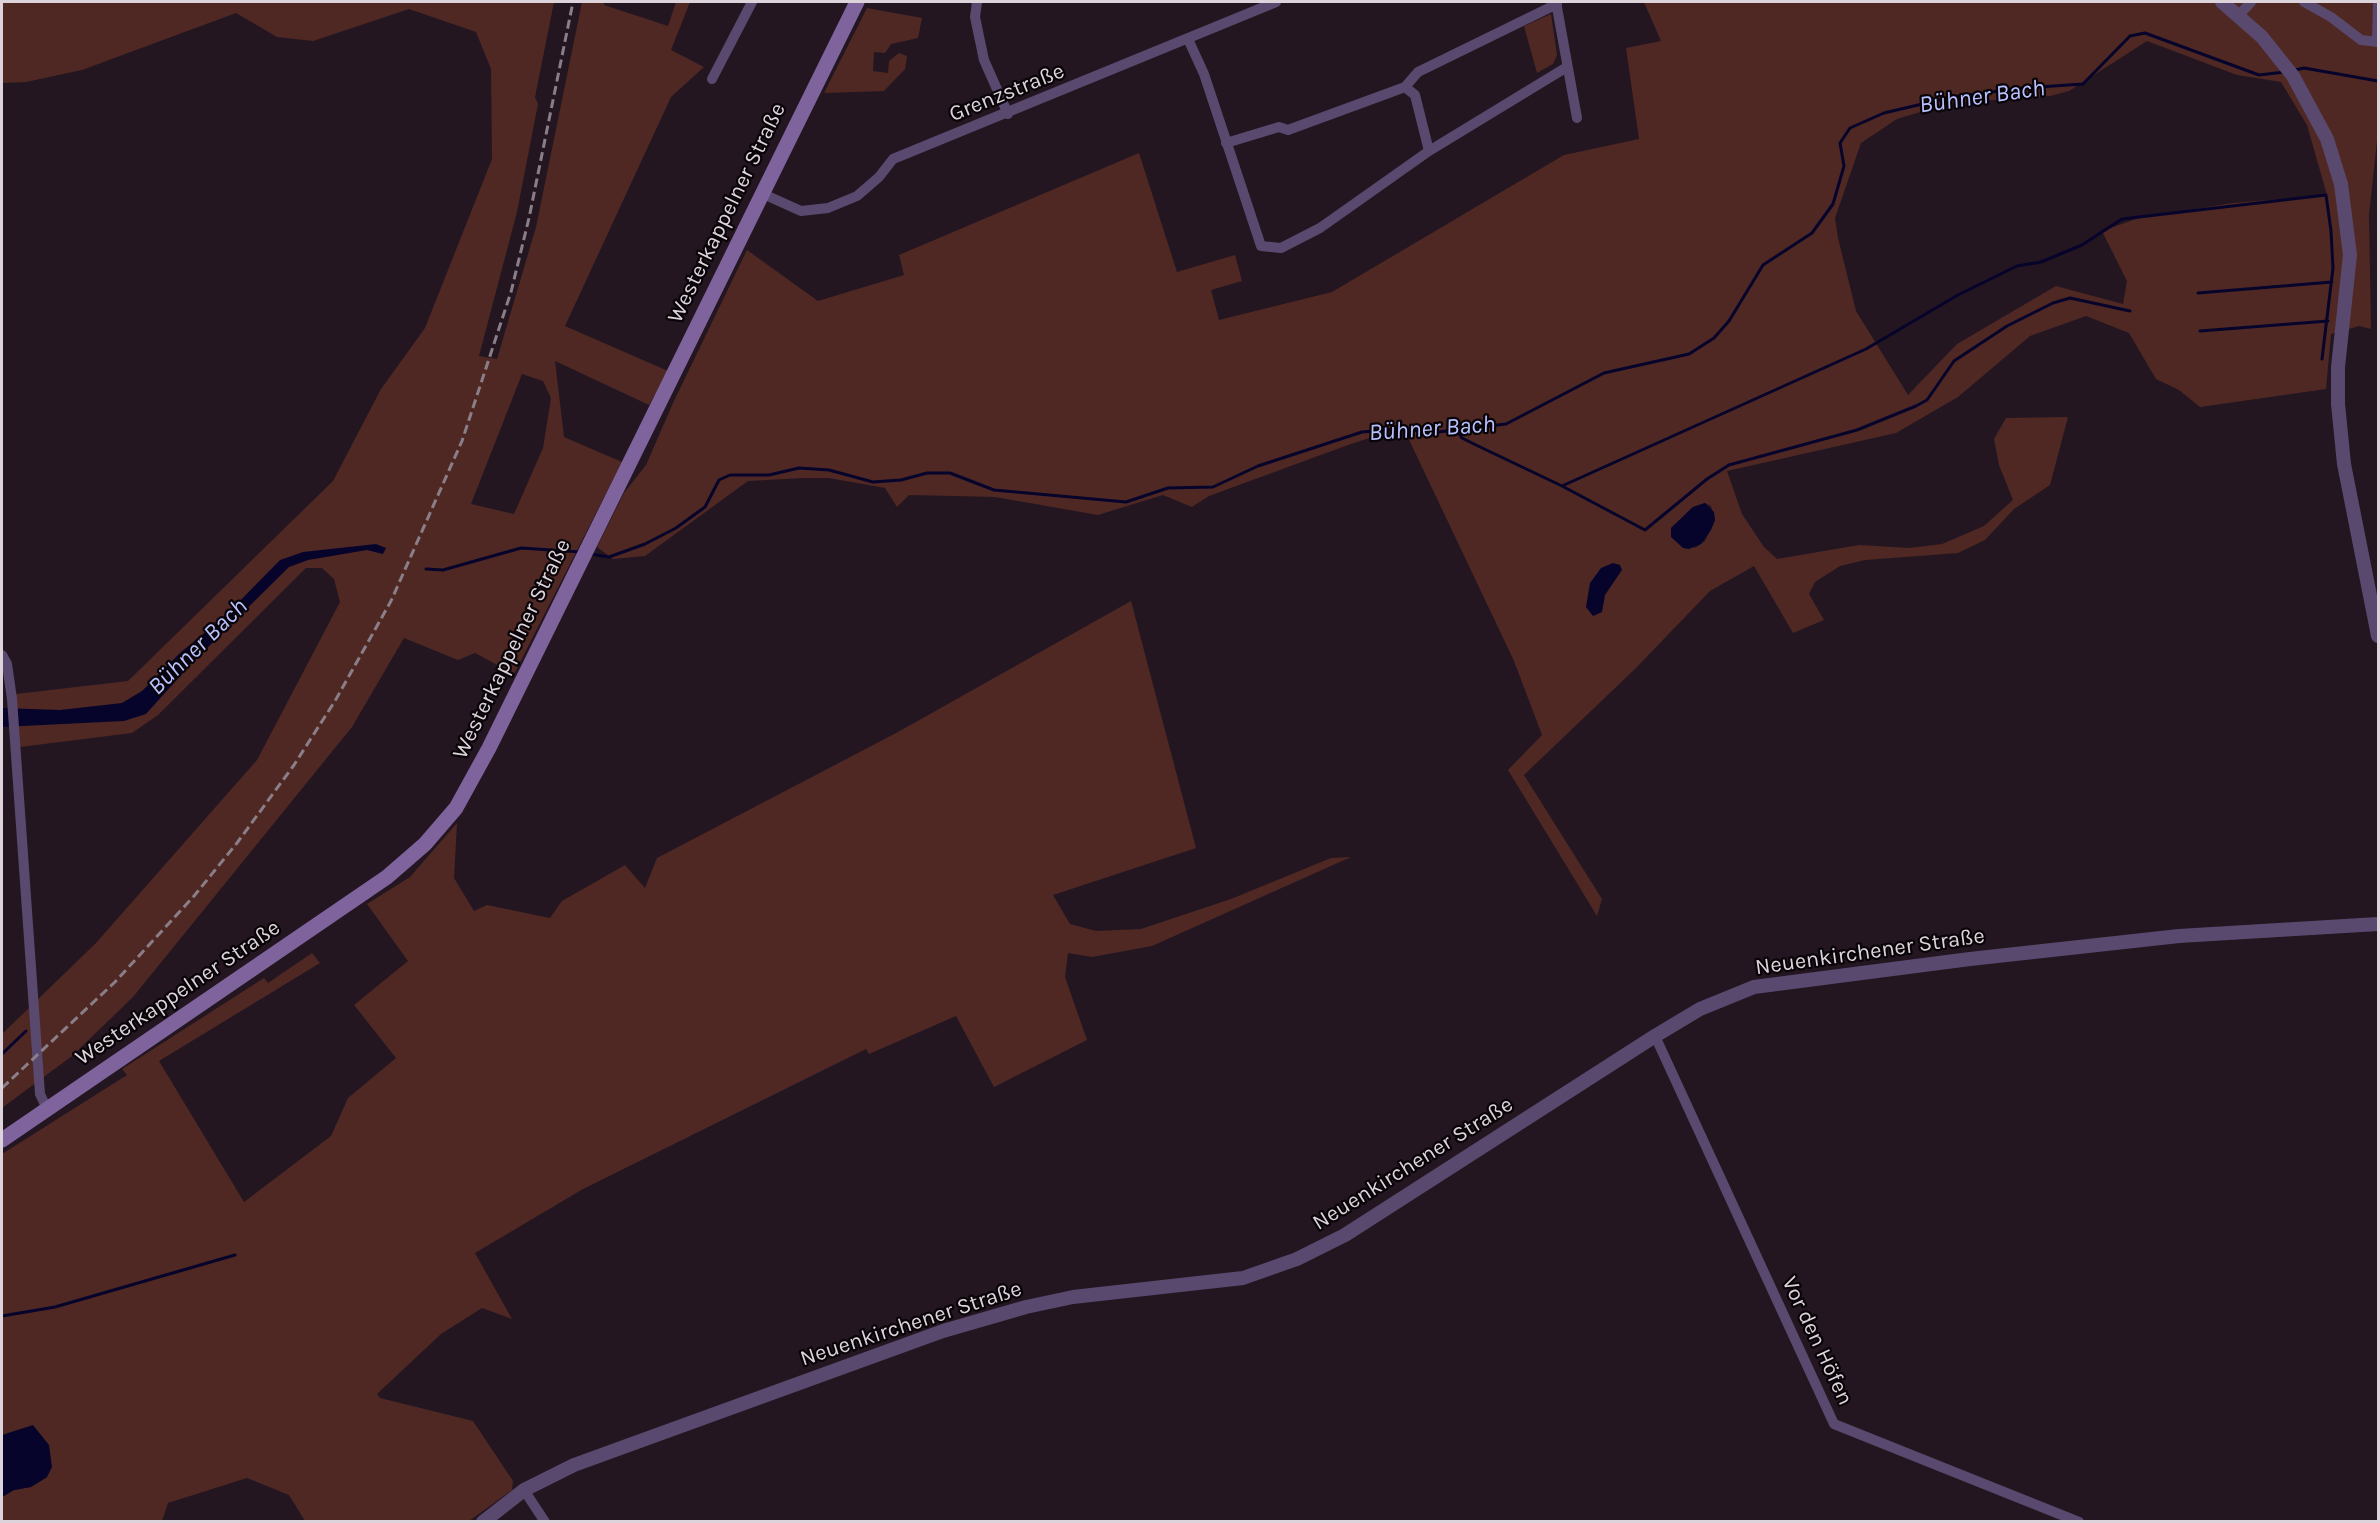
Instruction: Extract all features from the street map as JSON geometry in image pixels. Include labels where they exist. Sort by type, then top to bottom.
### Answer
[{"type":"main road","name":"Westerkappelner Straße","points":[[2,1140],[362,895],[425,844],[456,808],[467,791],[857,2]]},
{"type":"street","points":[[712,79],[752,2]]},
{"type":"street","points":[[977,2],[975,17],[984,60],[1008,114]]},
{"type":"street","name":"Grenzstraße","points":[[761,193],[801,211],[828,208],[857,196],[879,177],[893,159],[1008,114],[1276,2]]},
{"type":"street","points":[[2222,2],[2239,15],[2291,72],[2327,139],[2341,184],[2350,255],[2337,367],[2338,404],[2344,464],[2379,636]]},
{"type":"street","points":[[2239,15],[2250,2]]},
{"type":"street","points":[[2304,2],[2331,17],[2361,40],[2378,42],[2378,2]]},
{"type":"street","points":[[1226,143],[1279,127],[1288,130],[1405,87],[1418,72],[1557,3],[1576,118]]},
{"type":"street","points":[[1188,39],[1204,74],[1261,246],[1281,248],[1320,228],[1430,151],[1567,67]]},
{"type":"street","points":[[1405,87],[1415,95],[1430,151]]},
{"type":"street","points":[[2,654],[7,664],[12,705],[34,1035],[40,1094],[47,1109]]},
{"type":"street","name":"Neuenkirchener Straße","points":[[483,1521],[524,1490],[574,1465],[943,1331],[1026,1307],[1073,1297],[1243,1278],[1297,1259],[1345,1235],[1654,1036],[1700,1009],[1754,987],[1771,983],[2179,936],[2379,924]]},
{"type":"street","name":"Vor den Höfen","points":[[1654,1036],[1834,1424],[2079,1521]]},
{"type":"street","points":[[524,1490],[545,1521]]},
{"type":"shaded area","points":[[2,2],[554,2],[535,97],[538,104],[517,212],[479,356],[497,359],[536,227],[582,2],[604,2],[604,5],[668,26],[676,2],[690,2],[671,50],[704,67],[671,97],[565,326],[668,371],[649,405],[555,361],[564,437],[622,462],[514,674],[475,653],[458,660],[404,638],[352,727],[133,997],[72,1056],[2,1108],[2,1034],[96,943],[257,760],[340,602],[334,579],[322,568],[306,568],[158,715],[132,733],[20,747],[16,694],[128,681],[333,481],[381,389],[425,328],[492,159],[491,69],[476,32],[409,9],[313,41],[277,37],[236,13],[82,70],[26,82],[2,83]],"holes":[[[522,374],[543,381],[551,398],[543,448],[514,514],[471,504]]]},
{"type":"shaded area","points":[[1644,2],[2378,2],[2378,131],[2369,215],[2371,329],[2359,326],[2331,334],[2326,389],[2200,407],[2179,390],[2156,379],[2129,333],[2086,316],[2030,336],[1958,397],[1896,433],[1727,471],[1742,514],[1764,547],[1777,559],[1859,545],[1909,548],[1942,544],[1984,526],[2013,500],[1999,465],[1994,439],[2006,418],[2068,417],[2050,485],[2014,509],[1985,540],[1958,553],[1865,560],[1840,566],[1815,582],[1809,594],[1824,620],[1793,633],[1754,566],[1710,591],[1636,668],[1524,775],[1602,899],[1597,916],[1508,770],[1542,735],[1514,661],[1403,427],[1209,496],[1192,507],[1163,495],[1098,515],[995,497],[909,495],[897,507],[885,488],[829,478],[748,481],[645,556],[613,559],[597,547],[624,493],[646,465],[673,403],[747,250],[818,301],[904,275],[899,255],[1139,153],[1177,272],[1235,255],[1242,281],[1211,290],[1219,320],[1332,292],[1564,155],[1639,139],[1626,48],[1661,41]],"holes":[[[2147,41],[2237,75],[2281,82],[2307,125],[2327,195],[2233,203],[2139,218],[2102,231],[2127,281],[2123,304],[2056,286],[1957,344],[1908,395],[1856,311],[1838,238],[1835,218],[1861,143],[1897,119],[1950,103],[2050,96],[2069,91]],[[1705,503],[1711,506],[1715,520],[1705,541],[1695,548],[1671,528],[1693,507]]]},
{"type":"shaded area","points":[[867,8],[922,18],[918,38],[891,44],[885,53],[874,52],[873,71],[888,73],[889,61],[899,53],[907,56],[905,69],[884,91],[824,93]]},
{"type":"shaded area","points":[[1551,14],[1557,55],[1553,64],[1537,73],[1524,26]]},
{"type":"shaded area","points":[[1131,601],[1196,848],[1053,895],[1070,924],[1096,931],[1141,929],[1231,899],[1331,858],[1351,857],[1152,946],[1092,957],[1068,953],[1065,977],[1087,1040],[994,1087],[956,1016],[869,1054],[866,1049],[583,1189],[475,1253],[512,1319],[482,1308],[441,1334],[377,1394],[380,1398],[473,1421],[513,1481],[512,1490],[469,1521],[305,1521],[289,1495],[247,1478],[168,1503],[162,1521],[2,1521],[2,1497],[14,1490],[31,1487],[47,1477],[2,1435],[2,1154],[127,1075],[122,1069],[264,978],[268,983],[312,953],[320,963],[159,1061],[244,1202],[331,1136],[348,1098],[396,1058],[354,1005],[408,961],[367,904],[410,877],[457,823],[454,878],[474,911],[487,905],[550,918],[562,901],[625,865],[645,888],[657,858],[898,732]]},
{"type":"water","points":[[1705,503],[1714,512],[1715,520],[1711,530],[1701,544],[1689,549],[1683,548],[1671,537],[1671,528],[1693,507]]},
{"type":"water","points":[[376,544],[386,548],[383,554],[367,550],[308,560],[289,567],[191,664],[146,714],[124,721],[2,727],[2,708],[60,710],[122,703],[142,691],[180,653],[227,614],[280,560],[303,552]]},
{"type":"water","points":[[1613,563],[1620,565],[1622,570],[1605,595],[1602,612],[1593,616],[1586,607],[1590,583],[1601,568]]},
{"type":"water","points":[[33,1425],[49,1445],[52,1467],[47,1477],[31,1487],[14,1490],[2,1497],[2,1435]]},
{"type":"waterway","name":"Bühner Bach","points":[[590,554],[609,557],[645,544],[676,528],[705,507],[719,480],[730,475],[769,475],[799,468],[829,470],[873,482],[901,480],[927,473],[950,473],[994,490],[1126,502],[1168,488],[1213,487],[1258,466],[1362,432],[1397,429],[1438,432],[1506,424],[1604,373],[1689,354],[1714,338],[1729,321],[1763,265],[1812,233],[1833,204],[1844,166],[1840,143],[1850,128],[1884,113],[1952,97],[2024,88],[2083,84],[2130,36],[2145,33],[2259,75],[2285,72]]},
{"type":"waterway","name":"Bühner Bach","points":[[2295,70],[2304,68],[2378,81]]},
{"type":"waterway","points":[[1457,431],[1462,438],[1562,486],[1866,349],[1958,295],[2017,266],[2041,262],[2082,245],[2122,219],[2326,195],[2333,268],[2322,359]]},
{"type":"waterway","points":[[2198,293],[2332,282]]},
{"type":"waterway","points":[[1562,486],[1645,530],[1707,479],[1729,465],[1857,430],[1927,400],[1954,361],[2007,326],[2053,303],[2070,298],[2130,311]]},
{"type":"waterway","points":[[2200,331],[2328,321]]},
{"type":"waterway","name":"Bühner Bach","points":[[426,569],[443,570],[521,548],[581,552]]},
{"type":"waterway","points":[[2,1054],[26,1031]]},
{"type":"waterway","points":[[2,1316],[55,1307],[235,1255]]},
{"type":"railway","points":[[2,1088],[115,982],[194,896],[237,843],[294,765],[335,701],[391,601],[462,441],[511,292],[529,218],[573,2]]}]
